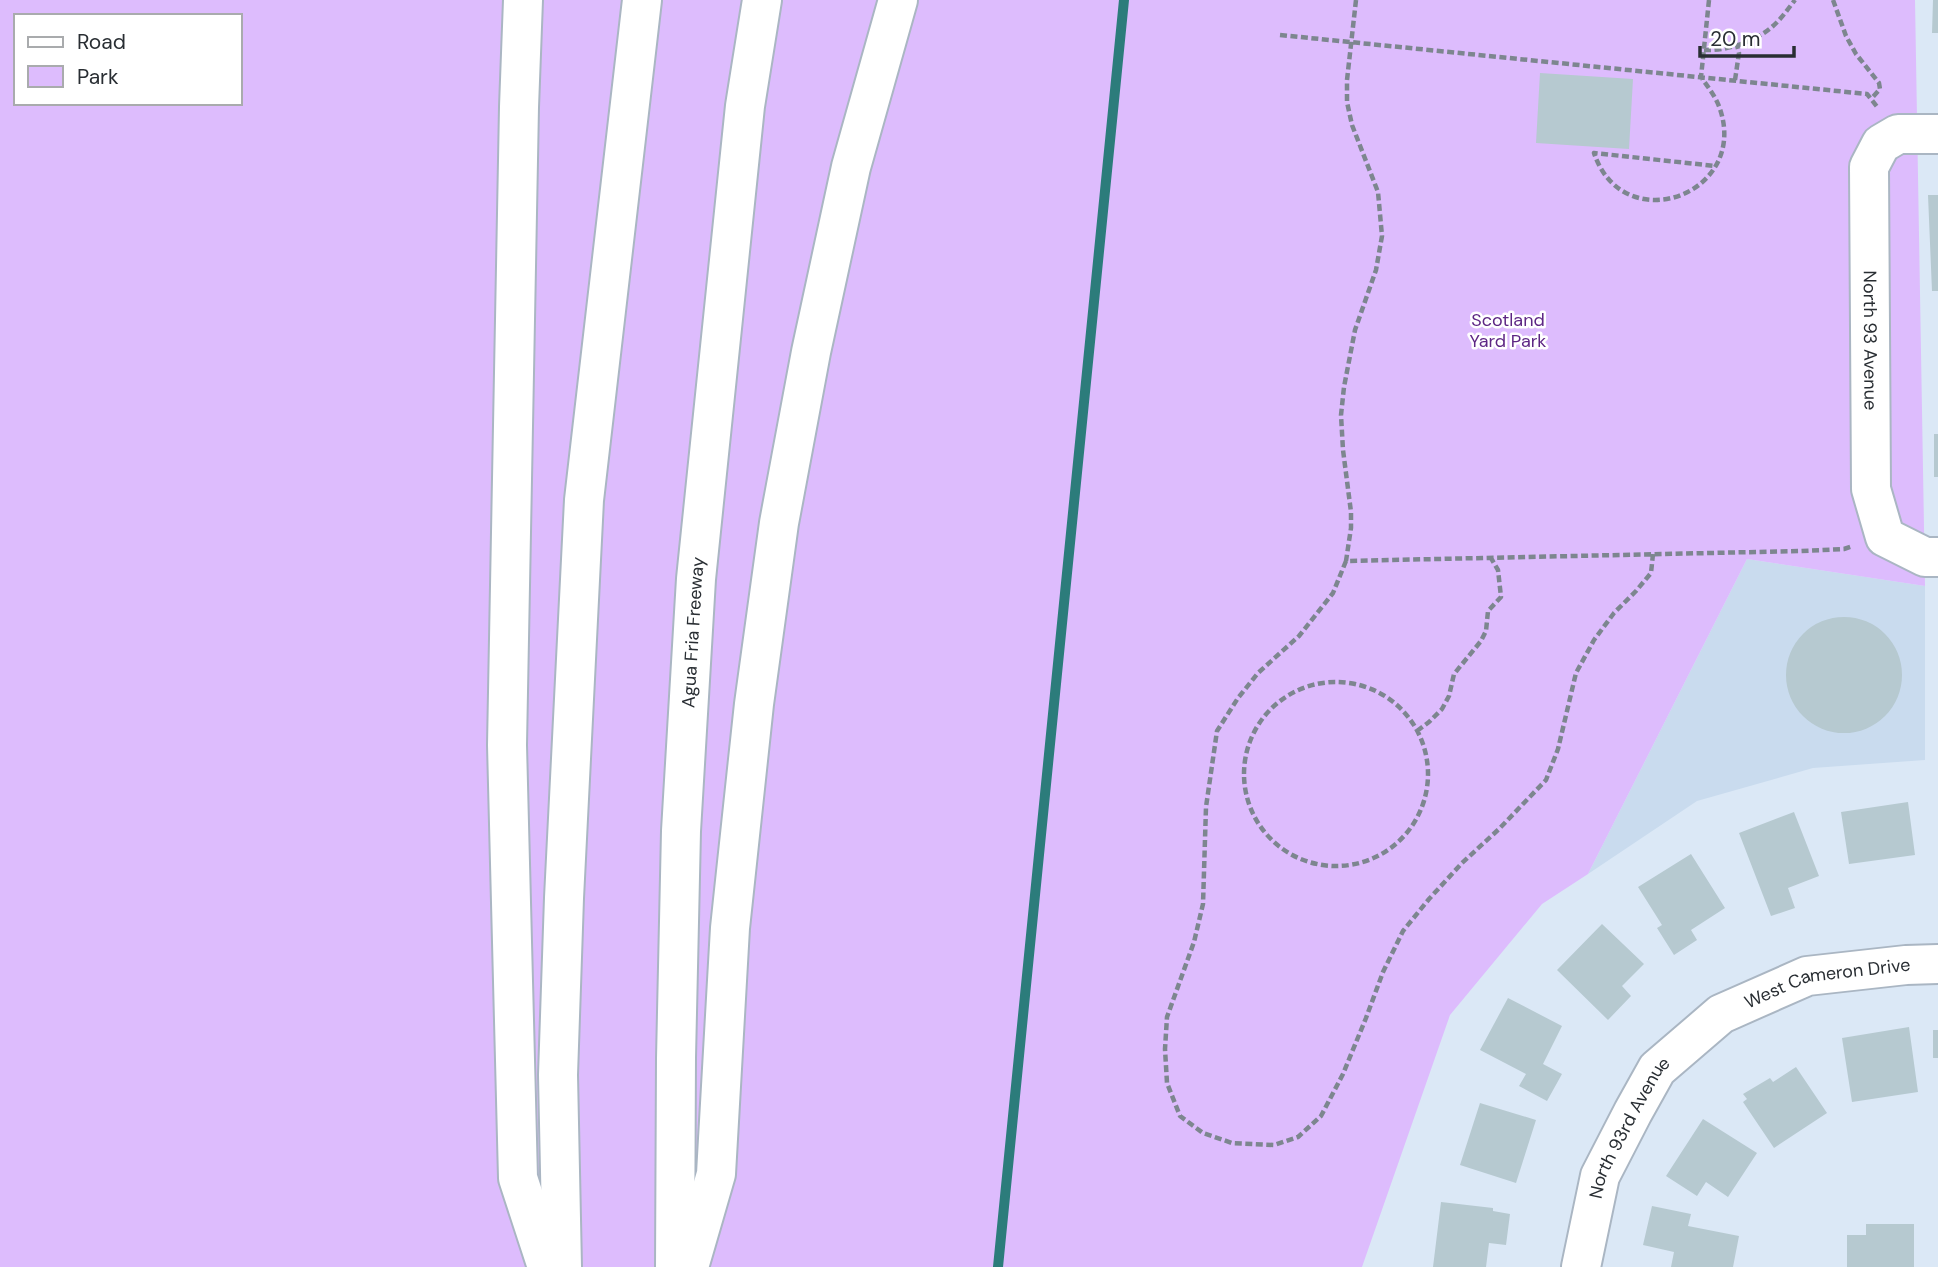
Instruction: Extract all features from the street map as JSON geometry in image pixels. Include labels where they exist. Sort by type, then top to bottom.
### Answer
[{"type":"main road","points":[[523,0],[507,745],[518,1178],[547,1267]]},
{"type":"main road","points":[[562,1267],[559,1048],[584,500],[642,0]]},
{"type":"main road","name":"Agua Fria Freeway","points":[[675,1267],[681,831],[696,579],[745,106],[762,0]]},
{"type":"main road","points":[[689,1267],[716,1174],[731,914],[754,704],[779,523],[811,352],[852,167],[898,0]]},
{"type":"main road","points":[[1889,139],[1938,134]]},
{"type":"main road","name":"North 93 Avenue","points":[[1885,537],[1871,489],[1869,167],[1889,139]]},
{"type":"main road","points":[[1885,537],[1926,557],[1938,557]]},
{"type":"main road","name":"West Cameron Drive","points":[[1721,1014],[1807,976],[1938,964]]},
{"type":"main road","name":"North 93rd Avenue","points":[[1581,1267],[1600,1176],[1633,1112],[1657,1069],[1721,1014]]},
{"type":"path","points":[[1356,0],[1347,102],[1352,125],[1378,192],[1382,236],[1376,270],[1355,330],[1344,387],[1341,415],[1351,512],[1346,561],[1334,593],[1299,636],[1258,673],[1217,731],[1206,807],[1203,904],[1194,942],[1167,1017],[1167,1083],[1180,1116],[1203,1133],[1232,1143],[1274,1145],[1298,1137],[1321,1116],[1343,1074],[1383,972],[1403,931],[1462,863],[1546,780],[1558,749],[1576,673],[1594,640],[1614,613],[1651,573],[1653,554]]},
{"type":"path","points":[[1709,0],[1701,77],[1714,94],[1720,108],[1725,137],[1723,148],[1715,166],[1707,178],[1689,192],[1665,200],[1640,198],[1615,187],[1598,166],[1594,153],[1715,166]]},
{"type":"path","points":[[1704,50],[1718,51],[1756,37],[1773,26],[1795,0]]},
{"type":"path","points":[[1833,0],[1846,36],[1856,54],[1879,83],[1880,89],[1871,99]]},
{"type":"path","points":[[1280,35],[1867,94],[1889,139]]},
{"type":"path","points":[[1735,80],[1738,45]]},
{"type":"path","points":[[1346,561],[1844,549],[1885,537]]},
{"type":"path","points":[[1417,731],[1442,709],[1449,696],[1454,674],[1486,631],[1488,611],[1500,597],[1497,570],[1491,558]]},
{"type":"path","points":[[1343,681],[1367,687],[1401,707],[1417,731],[1426,752],[1429,771],[1423,804],[1408,834],[1395,847],[1376,859],[1340,866],[1320,866],[1299,860],[1282,849],[1255,821],[1247,799],[1244,775],[1246,754],[1264,717],[1278,702],[1296,691],[1314,684],[1343,681]]},
{"type":"shaded area","points":[[1747,559],[1925,586],[1925,760],[1813,768],[1697,801],[1588,874]]},
{"type":"green space","name":"Scotland Yard Park","points":[[0,0],[1915,0],[1925,586],[1747,559],[1588,874],[1542,904],[1450,1015],[1362,1267],[0,1267]]},
{"type":"building","points":[[1933,0],[1938,0],[1938,33],[1932,33]]},
{"type":"building","points":[[1540,73],[1633,79],[1629,149],[1536,143]]},
{"type":"building","points":[[1928,195],[1938,195],[1938,291],[1932,291]]},
{"type":"building","points":[[1934,434],[1938,434],[1938,477],[1934,477]]},
{"type":"building","points":[[1844,617],[1866,622],[1885,634],[1897,653],[1902,675],[1897,697],[1885,716],[1866,728],[1844,733],[1822,728],[1803,716],[1791,697],[1786,675],[1791,653],[1803,634],[1822,622]]},
{"type":"building","points":[[1908,802],[1915,855],[1849,864],[1841,812]]},
{"type":"building","points":[[1794,812],[1819,876],[1788,888],[1795,908],[1771,916],[1739,833]]},
{"type":"building","points":[[1691,854],[1725,908],[1691,930],[1697,940],[1674,955],[1657,928],[1662,925],[1638,887]]},
{"type":"building","points":[[1602,924],[1644,964],[1622,986],[1631,996],[1608,1020],[1557,970]]},
{"type":"building","points":[[1508,998],[1562,1026],[1543,1064],[1562,1074],[1547,1101],[1519,1086],[1526,1074],[1480,1050]]},
{"type":"building","points":[[1909,1027],[1918,1092],[1852,1102],[1842,1038]]},
{"type":"building","points":[[1933,1030],[1938,1030],[1938,1058],[1933,1058]]},
{"type":"building","points":[[1796,1067],[1827,1113],[1774,1148],[1743,1102],[1747,1099],[1743,1094],[1770,1078],[1773,1082]]},
{"type":"building","points":[[1480,1103],[1536,1120],[1516,1183],[1460,1165]]},
{"type":"building","points":[[1703,1119],[1757,1153],[1728,1197],[1706,1182],[1697,1196],[1666,1176]]},
{"type":"building","points":[[1441,1202],[1493,1208],[1493,1211],[1510,1214],[1506,1245],[1489,1243],[1486,1267],[1433,1267]]},
{"type":"building","points":[[1652,1206],[1691,1214],[1688,1226],[1739,1236],[1733,1267],[1671,1267],[1674,1252],[1643,1245]]},
{"type":"building","points":[[1866,1224],[1914,1224],[1914,1267],[1847,1267],[1847,1235],[1866,1235]]},
{"type":"waterway","points":[[998,1267],[1124,0]]}]
